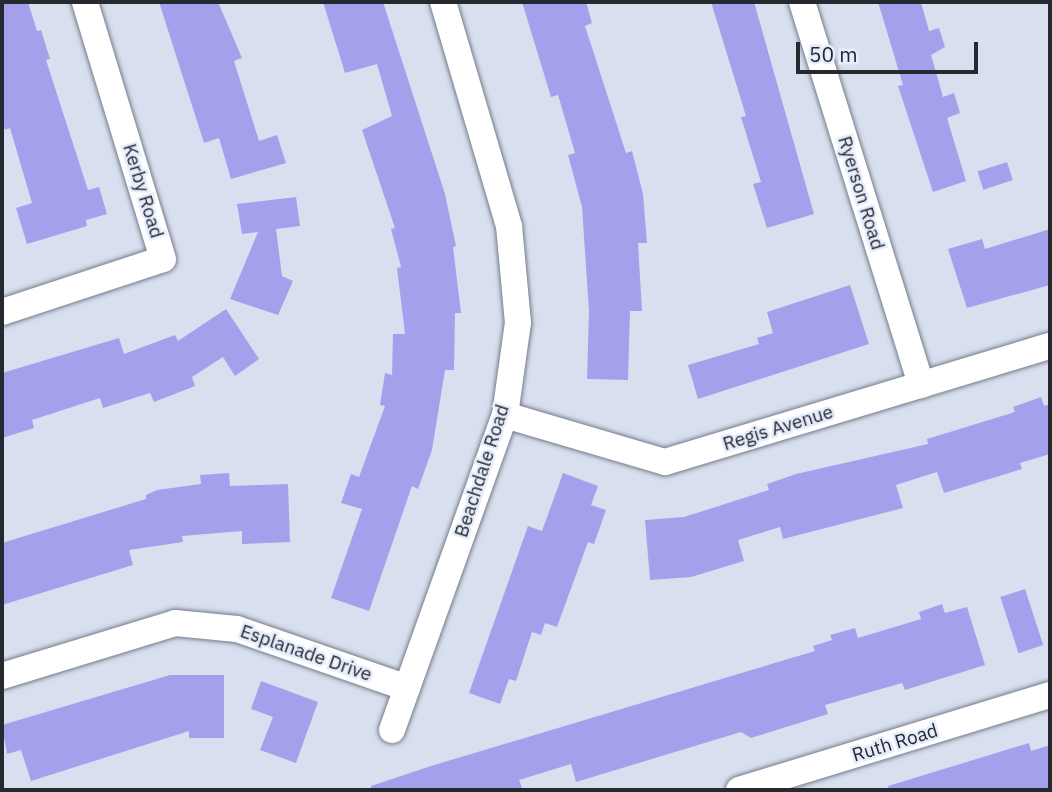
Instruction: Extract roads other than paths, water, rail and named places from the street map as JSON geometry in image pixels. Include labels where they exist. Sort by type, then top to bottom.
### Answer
[{"type":"street","name":"Kerby Road","points":[[2,312],[163,258],[85,2]]},
{"type":"street","name":"Beachdale Road","points":[[392,730],[505,415],[518,323],[509,226],[443,2]]},
{"type":"street","name":"Ryerson Road","points":[[802,2],[921,385]]},
{"type":"street","name":"Regis Avenue","points":[[505,415],[665,462],[1050,346]]},
{"type":"street","name":"Esplanade Drive","points":[[2,676],[175,623],[237,629],[407,688]]},
{"type":"street","name":"Ruth Road","points":[[739,790],[1050,695]]}]
